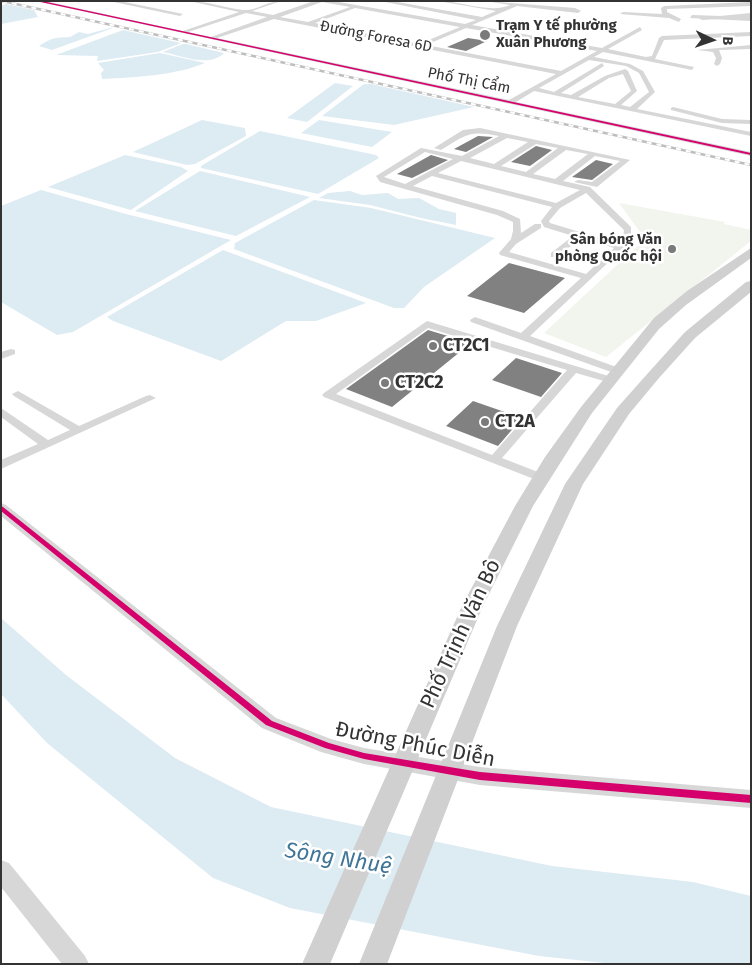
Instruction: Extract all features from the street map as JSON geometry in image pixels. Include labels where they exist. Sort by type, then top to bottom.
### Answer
[{"type":"main road","name":"Phố Trịnh Văn Bô","points":[[316,964],[395,787],[420,724],[471,609],[510,527],[539,477],[584,412],[658,323],[692,294],[751,252]]},
{"type":"main road","name":"Phố Trịnh Văn Bô","points":[[633,355],[751,265]]},
{"type":"main road","name":"Phố Trịnh Văn Bô","points":[[377,953],[507,626],[574,484],[623,411],[654,375],[690,335],[751,285]]},
{"type":"main road","name":"Phố Trịnh Văn Bô","points":[[654,375],[703,340],[751,299]]},
{"type":"street","name":"Phố Thị Cẩm","points":[[38,1],[571,115],[648,129],[733,140],[751,154]]},
{"type":"street","points":[[104,4],[112,1],[183,15],[121,1]]},
{"type":"street","name":"Đường Foresa 6D","points":[[192,1],[598,82]]},
{"type":"street","points":[[180,31],[268,1]]},
{"type":"street","points":[[180,31],[279,1]]},
{"type":"street","points":[[212,38],[322,1],[603,50],[692,68]]},
{"type":"street","points":[[382,1],[482,19]]},
{"type":"street","points":[[391,13],[422,1]]},
{"type":"street","points":[[440,1],[501,11]]},
{"type":"street","points":[[487,1],[578,12],[509,1]]},
{"type":"street","points":[[562,7],[570,1]]},
{"type":"street","points":[[747,1],[751,4]]},
{"type":"street","points":[[679,20],[664,13],[664,8],[751,4]]},
{"type":"street","points":[[419,46],[515,5]]},
{"type":"street","points":[[81,10],[97,6]]},
{"type":"street","points":[[307,24],[356,7]]},
{"type":"street","points":[[623,14],[671,16]]},
{"type":"street","points":[[751,15],[692,19],[751,23]]},
{"type":"street","points":[[702,18],[751,19]]},
{"type":"street","points":[[510,102],[640,29]]},
{"type":"street","points":[[651,59],[654,57],[662,38],[751,34]]},
{"type":"street","points":[[700,50],[751,47]]},
{"type":"street","points":[[716,50],[719,58],[717,64]]},
{"type":"street","points":[[589,58],[634,68],[641,72],[652,92],[631,110]]},
{"type":"street","points":[[634,68],[665,64]]},
{"type":"street","points":[[555,94],[602,66]]},
{"type":"street","points":[[571,101],[598,82],[625,71],[634,91],[615,106]]},
{"type":"street","points":[[532,89],[555,94],[584,107],[658,122],[676,106],[722,121],[751,123]]},
{"type":"street","points":[[571,101],[615,106],[665,117],[733,140],[751,134]]},
{"type":"street","points":[[571,115],[584,107]]},
{"type":"street","points":[[733,140],[751,123]]},
{"type":"street","points":[[464,158],[438,148],[466,132],[480,130],[626,160],[594,185],[559,180],[424,150],[380,176],[383,180],[500,213],[518,224],[543,224],[620,247]]},
{"type":"street","points":[[407,186],[506,135]]},
{"type":"street","points":[[498,165],[535,141]]},
{"type":"street","points":[[529,173],[565,147]]},
{"type":"street","points":[[559,180],[594,153]]},
{"type":"street","points":[[433,174],[557,206]]},
{"type":"street","points":[[523,337],[627,241],[628,229],[587,190],[559,180]]},
{"type":"street","points":[[587,190],[557,206],[543,224],[514,242],[503,253],[588,277]]},
{"type":"street","points":[[514,242],[518,224]]},
{"type":"street","points":[[554,255],[579,235]]},
{"type":"street","points":[[475,320],[523,337],[614,376]]},
{"type":"street","points":[[539,477],[328,395],[427,324],[574,368],[614,376]]},
{"type":"street","points":[[494,460],[574,368]]},
{"type":"street","points":[[18,394],[78,430]]},
{"type":"street","points":[[1,465],[150,398]]},
{"type":"street","points":[[1,412],[46,444]]},
{"type":"street","name":"Đường Phúc Diễn","points":[[1,508],[269,723],[328,746],[405,764],[446,783],[751,799]]},
{"type":"street","points":[[1,870],[77,964]]},
{"type":"shaded area","points":[[619,203],[725,222],[724,224],[751,230],[751,241],[606,357],[544,333],[645,239]]},
{"type":"water","points":[[6,4],[34,10],[38,17],[1,24],[1,6]]},
{"type":"water","points":[[113,28],[52,50],[39,46],[51,39],[70,37],[79,32],[88,34]]},
{"type":"water","points":[[123,30],[181,43],[158,52],[97,61],[98,56],[56,55]]},
{"type":"water","points":[[183,44],[224,53],[211,60],[195,60],[163,52]]},
{"type":"water","points":[[160,53],[205,63],[180,71],[102,79],[101,73],[104,70],[98,63]]},
{"type":"water","points":[[335,83],[353,86],[307,122],[287,118]]},
{"type":"water","points":[[364,84],[474,107],[394,125],[322,116]]},
{"type":"water","points":[[202,120],[245,128],[246,136],[195,164],[187,165],[133,152]]},
{"type":"water","points":[[319,120],[392,132],[372,147],[301,133]]},
{"type":"water","points":[[260,131],[376,155],[379,158],[318,194],[201,168],[201,166]]},
{"type":"water","points":[[125,155],[181,167],[188,171],[131,210],[48,187]]},
{"type":"water","points":[[200,171],[310,197],[236,236],[135,211]]},
{"type":"water","points":[[41,190],[126,214],[231,240],[73,332],[57,335],[1,302],[1,206]]},
{"type":"water","points":[[350,191],[362,195],[388,193],[398,199],[419,198],[439,209],[456,213],[456,225],[370,205],[319,198],[328,193]]},
{"type":"water","points":[[314,200],[371,208],[495,238],[424,287],[404,308],[394,308],[234,249],[235,243]]},
{"type":"water","points":[[223,250],[366,303],[316,321],[286,321],[221,361],[113,321],[107,317]]},
{"type":"water","name":"Sông Nhuệ","points":[[1,618],[66,675],[175,758],[271,807],[552,866],[693,882],[751,896],[751,964],[614,964],[539,956],[290,908],[213,878],[47,743],[1,694]]},
{"type":"building","points":[[468,38],[487,41],[466,51],[447,47]]},
{"type":"building","points":[[478,136],[493,137],[466,152],[454,149]]},
{"type":"building","points":[[536,146],[552,150],[530,166],[511,162]]},
{"type":"building","points":[[431,155],[448,160],[412,178],[397,174]]},
{"type":"building","points":[[596,160],[613,164],[592,180],[572,177]]},
{"type":"building","points":[[509,263],[565,278],[524,313],[467,296]]},
{"type":"building","points":[[428,330],[471,343],[392,407],[346,389]]},
{"type":"building","points":[[516,358],[562,373],[541,397],[492,380]]},
{"type":"building","name":"CT2A","points":[[473,401],[522,418],[498,446],[446,426]]},
{"type":"railway","points":[[2,1],[751,165]]},
{"type":"cycle path","points":[[37,1],[751,154]]},
{"type":"cycle path","points":[[1,508],[269,723],[328,746],[364,756],[480,776],[751,799]]},
{"type":"place","name":"Trạm Y tế phường Xuân Phương","points":[[485,35]]},
{"type":"place","name":"Sân bóng Văn phòng Quốc hội","points":[[672,249]]},
{"type":"place","name":"CT2C1","points":[[433,346]]},
{"type":"place","name":"CT2C2","points":[[385,383]]},
{"type":"place","name":"CT2A","points":[[485,422]]}]
